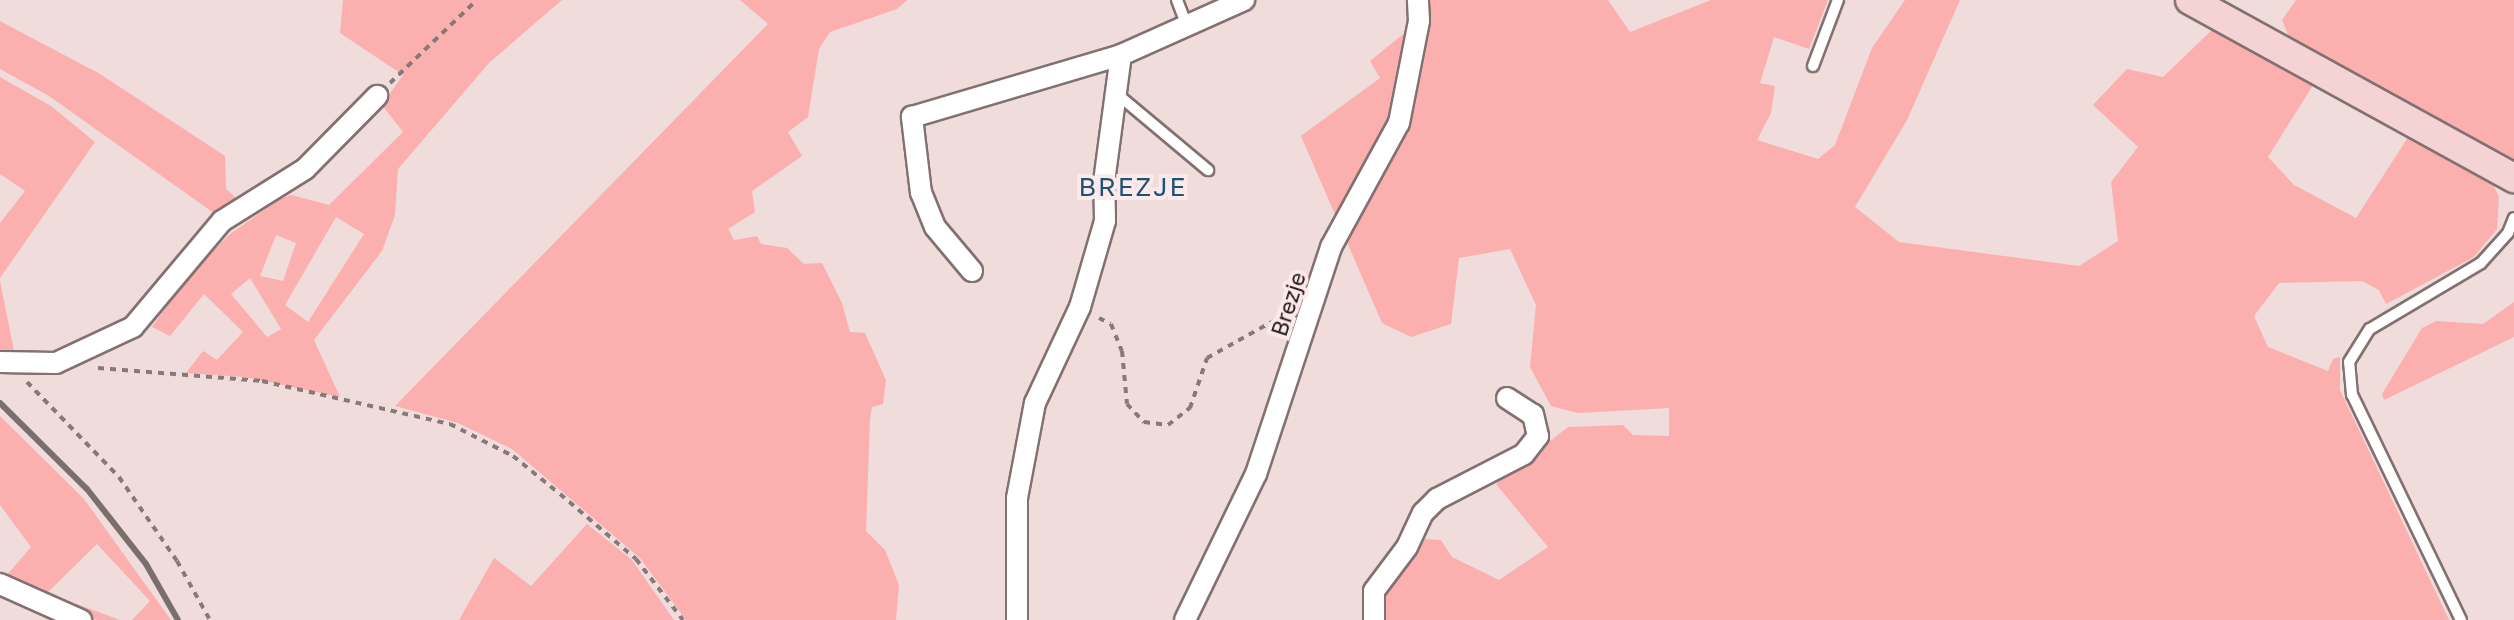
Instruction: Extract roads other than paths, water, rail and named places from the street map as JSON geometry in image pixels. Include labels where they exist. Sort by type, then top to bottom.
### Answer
[{"type":"street","points":[[972,271],[935,227],[921,193],[912,117],[1121,55],[1244,0]]},
{"type":"street","name":"Brezje","points":[[1185,620],[1256,474],[1331,247],[1399,123],[1419,21],[1418,0]]},
{"type":"street","points":[[2190,0],[2514,178]]},
{"type":"street","points":[[1017,620],[1017,498],[1035,403],[1080,307],[1105,221],[1104,182],[1121,55]]},
{"type":"street","points":[[3,361],[56,363],[133,327],[222,221],[305,169],[377,96]]},
{"type":"street","points":[[1374,620],[1374,591],[1423,513],[1437,499],[1524,454],[1538,436],[1533,415],[1507,398]]},
{"type":"street","points":[[0,584],[81,620]]},
{"type":"lane","points":[[1177,0],[1188,27]]},
{"type":"lane","points":[[1813,66],[1838,0]]},
{"type":"lane","points":[[1117,94],[1208,170]]},
{"type":"lane","points":[[2461,620],[2352,395],[2349,362],[2370,329],[2481,263],[2508,233],[2514,218]]},
{"type":"railway","points":[[0,403],[87,489],[146,564],[178,620]]},
{"type":"district","name":"BREZJE","points":[[1133,187]]}]
